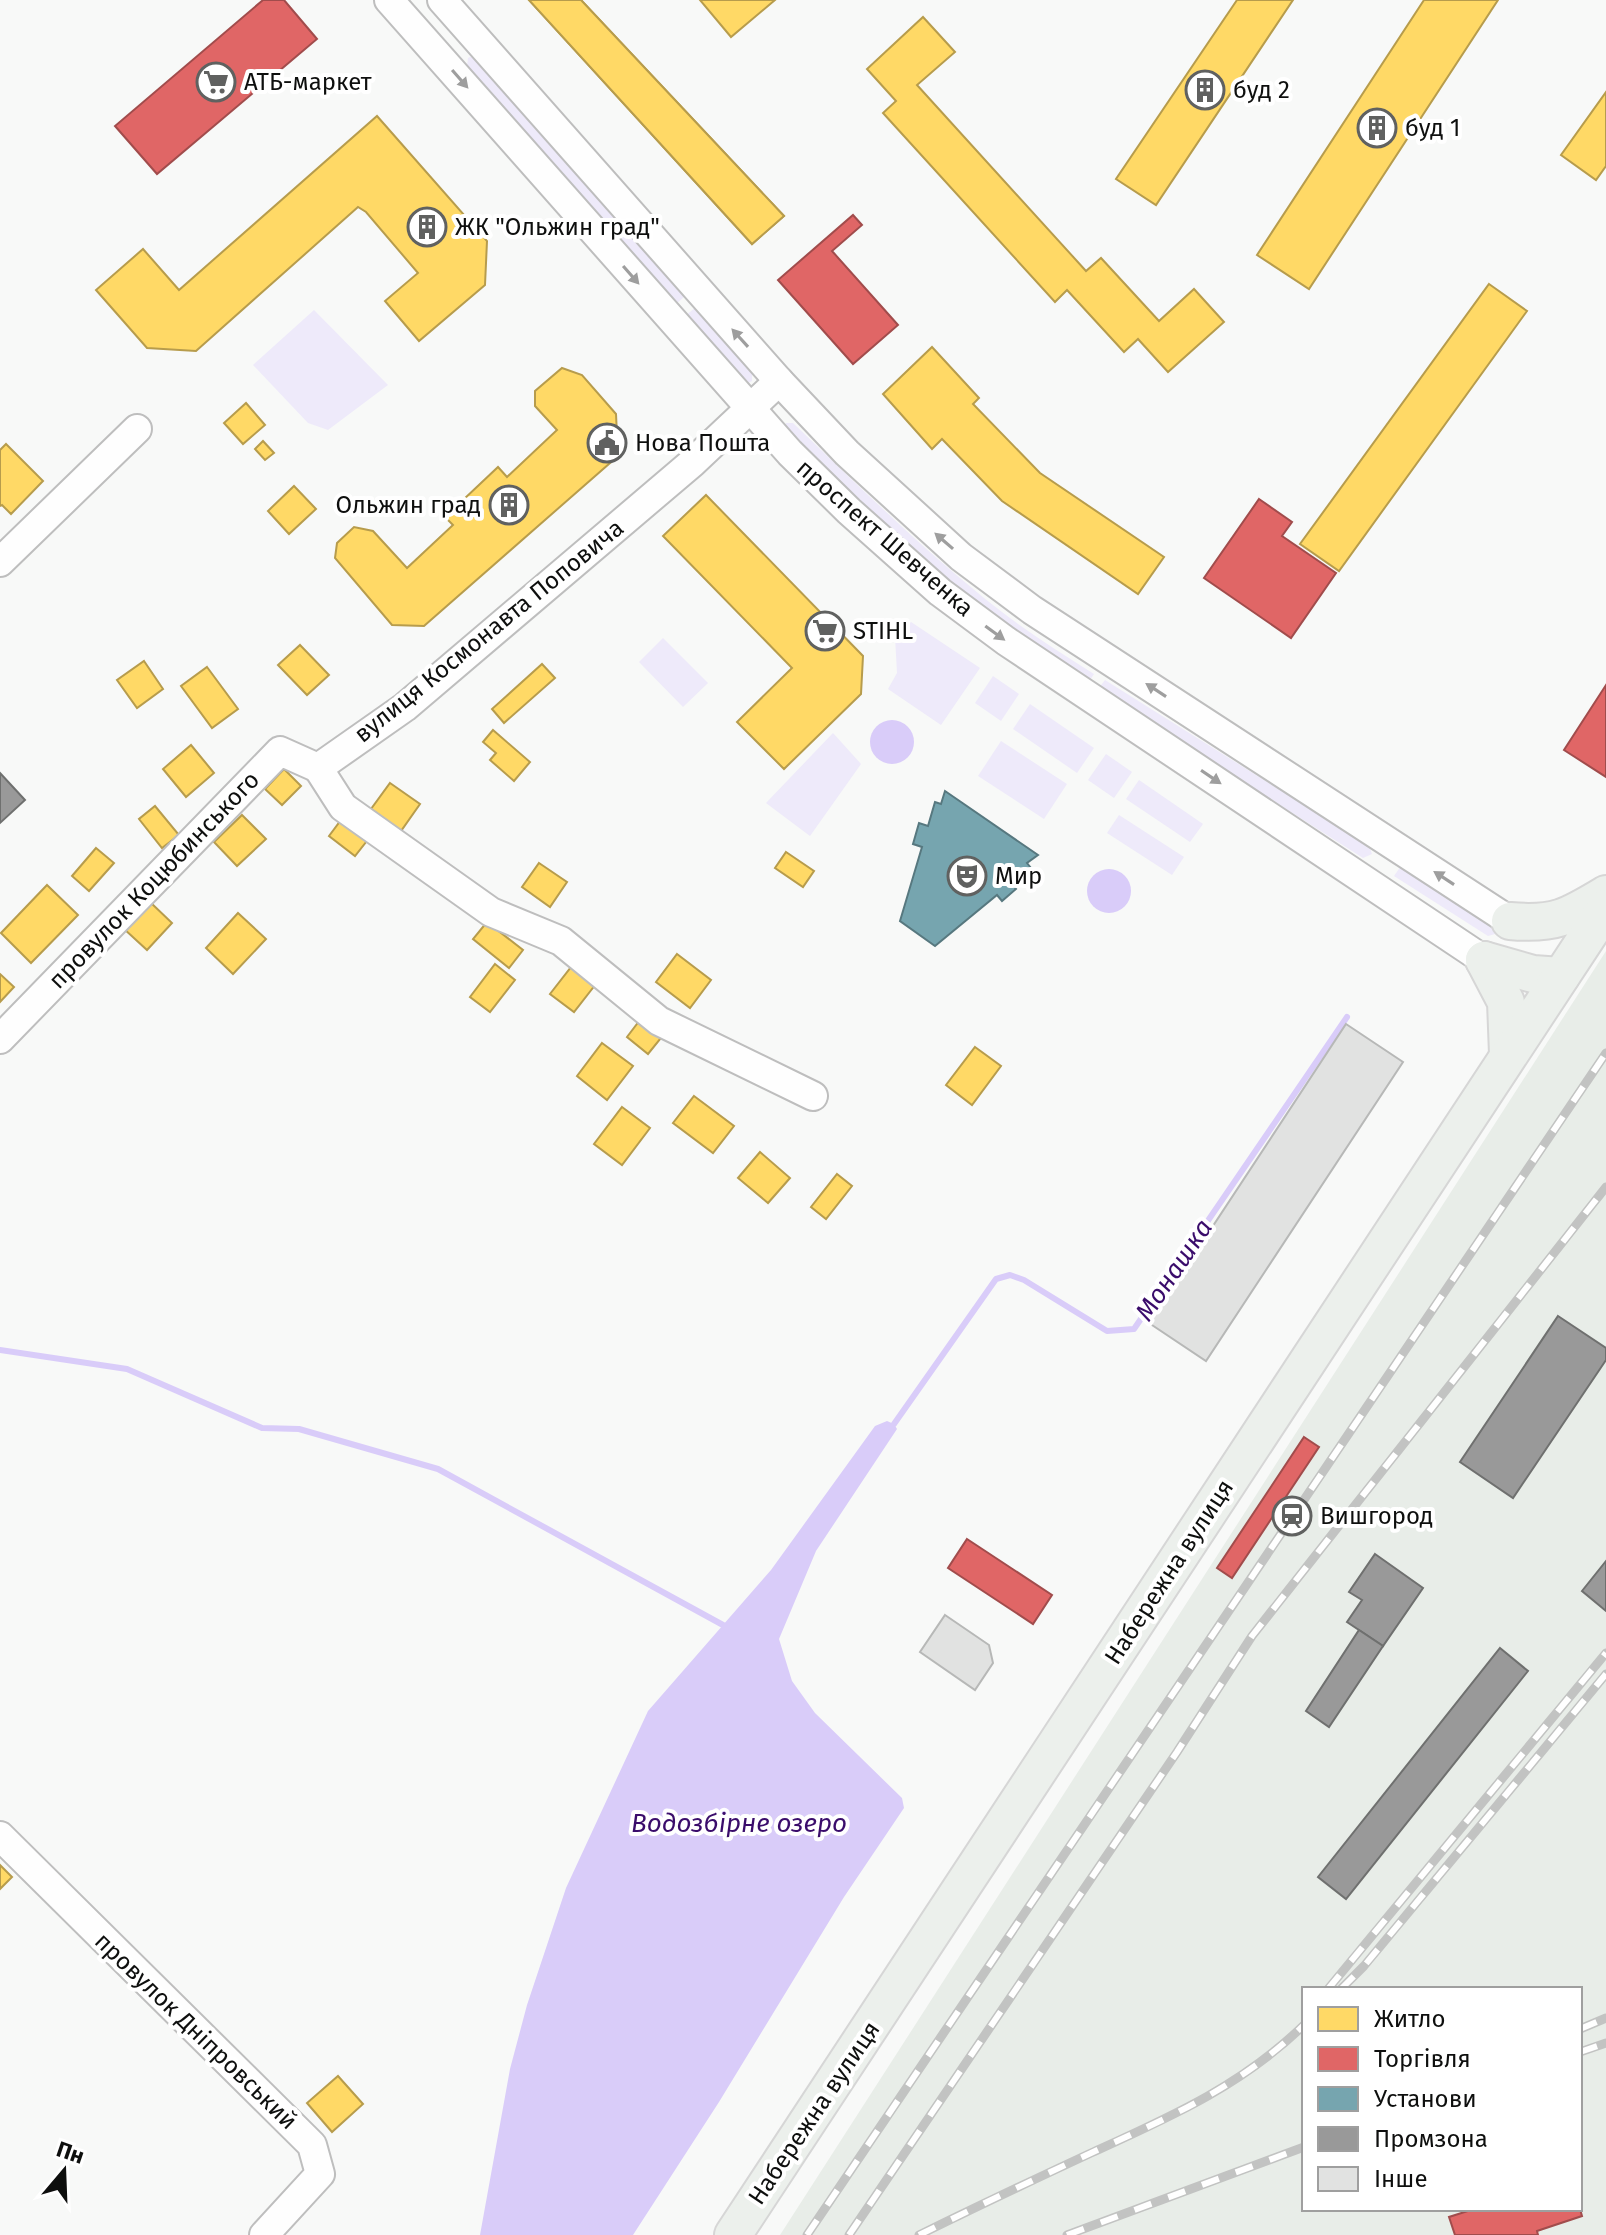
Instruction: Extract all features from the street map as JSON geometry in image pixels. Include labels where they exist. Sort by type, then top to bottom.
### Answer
[{"type":"main road","points":[[1510,921],[1540,923],[1567,917],[1606,894]]},
{"type":"main road","name":"Набережна вулиця","points":[[733,2235],[1606,908]]},
{"type":"main road","points":[[1510,921],[1547,953],[1561,976]]},
{"type":"main road","points":[[1484,960],[1533,974],[1561,976]]},
{"type":"main road","points":[[1484,960],[1506,1002],[1508,1054]]},
{"type":"street","name":"проспект Шевченка","points":[[389,0],[750,410],[849,511],[940,592],[1006,641],[1484,960]]},
{"type":"street","name":"проспект Шевченка","points":[[442,0],[779,381],[847,453],[961,557],[1032,610],[1510,921]]},
{"type":"street","points":[[432,48],[463,23]]},
{"type":"street","name":"вулиця Космонавта Поповича","points":[[318,768],[405,707],[692,463],[779,381]]},
{"type":"street","points":[[0,562],[137,429]]},
{"type":"street","name":"провулок Коцюбинського","points":[[0,1039],[280,751],[318,768]]},
{"type":"street","points":[[318,768],[343,807],[491,912],[561,941],[659,1021],[813,1096]]},
{"type":"street","points":[[1368,881],[1393,845]]},
{"type":"street","name":"провулок Дніпровський","points":[[0,1836],[312,2145],[320,2174],[264,2235]]},
{"type":"shaded area","points":[[468,58],[478,59],[685,296],[675,305],[467,66]]},
{"type":"shaded area","points":[[695,308],[752,372],[752,381],[746,384],[685,316]]},
{"type":"shaded area","points":[[314,310],[388,385],[328,430],[308,423],[253,365]]},
{"type":"shaded area","points":[[786,423],[793,423],[974,590],[1025,629],[1094,674],[1088,683],[999,623],[895,538],[785,431]]},
{"type":"shaded area","points":[[911,622],[980,668],[941,725],[888,689],[897,673],[895,637]]},
{"type":"shaded area","points":[[663,638],[708,683],[683,707],[639,662]]},
{"type":"shaded area","points":[[993,676],[1019,694],[1001,721],[975,703]]},
{"type":"shaded area","points":[[1105,680],[1369,846],[1372,854],[1363,858],[1098,689]]},
{"type":"shaded area","points":[[1030,704],[1094,748],[1077,773],[1013,729]]},
{"type":"shaded area","points":[[833,733],[861,764],[810,836],[766,803]]},
{"type":"shaded area","points":[[1001,741],[1067,784],[1044,819],[978,776]]},
{"type":"shaded area","points":[[1106,754],[1132,772],[1114,798],[1088,780]]},
{"type":"shaded area","points":[[1139,780],[1203,824],[1190,842],[1126,799]]},
{"type":"shaded area","points":[[1119,815],[1184,857],[1172,875],[1107,833]]},
{"type":"shaded area","points":[[1401,866],[1494,925],[1495,934],[1488,936],[1394,876]]},
{"type":"shaded area","points":[[1606,951],[1606,2235],[780,2235]]},
{"type":"water","points":[[892,720],[907,727],[914,742],[907,757],[892,764],[877,757],[870,742],[877,727]]},
{"type":"water","points":[[1109,869],[1124,876],[1131,891],[1124,906],[1109,913],[1094,906],[1087,891],[1094,876]]},
{"type":"water","name":"Водозбірне озеро","points":[[887,1421],[897,1429],[816,1551],[779,1639],[792,1681],[815,1713],[902,1798],[904,1808],[844,1897],[719,2102],[633,2235],[480,2235],[510,2069],[527,2005],[566,1888],[648,1711],[771,1570],[875,1426]]},
{"type":"building: Житло","points":[[529,0],[581,0],[784,216],[752,244]]},
{"type":"building: Житло","points":[[529,0],[581,0],[784,216],[752,244]]},
{"type":"building: Житло","points":[[700,0],[775,0],[731,37]]},
{"type":"building: Житло","name":"буд 2","points":[[1237,0],[1293,0],[1156,205],[1116,179]]},
{"type":"building: Житло","name":"буд 1","points":[[1424,0],[1498,0],[1309,289],[1257,255]]},
{"type":"building: Житло","points":[[923,17],[955,52],[917,85],[1086,271],[1101,258],[1159,321],[1194,289],[1224,322],[1168,372],[1138,339],[1124,352],[1067,290],[1055,302],[883,113],[896,101],[867,69]]},
{"type":"building: Житло","points":[[1606,92],[1606,166],[1596,180],[1561,155]]},
{"type":"building: Житло","name":"ЖК \"Ольжин град\"","points":[[377,116],[487,241],[485,285],[419,341],[385,301],[418,273],[366,212],[358,207],[196,351],[147,348],[96,290],[143,249],[179,290]]},
{"type":"building: Житло","points":[[1489,284],[1527,311],[1339,571],[1300,544]]},
{"type":"building: Житло","points":[[932,347],[979,398],[973,404],[1040,473],[1164,557],[1138,594],[1002,501],[942,439],[932,449],[883,394]]},
{"type":"building: Житло","name":"Ольжин град","points":[[562,368],[582,375],[616,414],[618,456],[424,626],[392,625],[335,558],[337,543],[354,527],[373,531],[407,568],[453,525],[445,517],[498,467],[507,477],[557,430],[535,406],[535,391]]},
{"type":"building: Житло","points":[[246,403],[265,425],[243,444],[224,423]]},
{"type":"building: Житло","points":[[263,441],[274,453],[265,460],[255,449]]},
{"type":"building: Житло","points":[[6,444],[43,481],[11,514],[0,506],[0,450]]},
{"type":"building: Житло","points":[[294,486],[316,509],[289,534],[268,511]]},
{"type":"building: Житло","points":[[706,495],[863,656],[861,694],[784,769],[737,722],[792,668],[663,536]]},
{"type":"building: Житло","points":[[300,645],[329,675],[307,695],[278,665]]},
{"type":"building: Житло","points":[[144,661],[163,689],[137,708],[117,680]]},
{"type":"building: Житло","points":[[542,664],[555,678],[504,723],[492,709]]},
{"type":"building: Житло","points":[[207,667],[238,709],[212,728],[181,686]]},
{"type":"building: Житло","points":[[493,730],[530,762],[514,781],[490,760],[496,753],[483,742]]},
{"type":"building: Житло","points":[[191,745],[214,773],[186,797],[163,769]]},
{"type":"building: Житло","points":[[284,769],[301,786],[282,805],[265,789]]},
{"type":"building: Житло","points":[[390,783],[420,804],[401,831],[371,809]]},
{"type":"building: Житло","points":[[155,806],[179,835],[162,848],[139,819]]},
{"type":"building: Житло","points":[[242,815],[266,839],[237,866],[214,842]]},
{"type":"building: Житло","points":[[344,816],[370,837],[355,856],[329,836]]},
{"type":"building: Житло","points":[[96,848],[114,863],[89,891],[72,876]]},
{"type":"building: Житло","points":[[786,852],[814,871],[803,887],[775,868]]},
{"type":"building: Житло","points":[[539,863],[567,882],[550,907],[522,887]]},
{"type":"building: Житло","points":[[47,885],[78,915],[31,963],[1,933]]},
{"type":"building: Житло","points":[[149,901],[172,923],[147,950],[123,928]]},
{"type":"building: Житло","points":[[238,913],[266,939],[233,974],[206,948]]},
{"type":"building: Житло","points":[[487,922],[523,950],[509,968],[473,939]]},
{"type":"building: Житло","points":[[677,954],[711,980],[690,1008],[656,982]]},
{"type":"building: Житло","points":[[575,962],[599,980],[574,1012],[550,994]]},
{"type":"building: Житло","points":[[495,964],[515,980],[490,1012],[470,997]]},
{"type":"building: Житло","points":[[0,974],[14,987],[0,1002]]},
{"type":"building: Житло","points":[[643,1016],[665,1033],[648,1054],[627,1037]]},
{"type":"building: Житло","points":[[602,1043],[633,1066],[607,1100],[577,1076]]},
{"type":"building: Житло","points":[[975,1047],[1001,1066],[972,1105],[946,1085]]},
{"type":"building: Житло","points":[[694,1096],[734,1126],[713,1153],[673,1123]]},
{"type":"building: Житло","points":[[622,1107],[650,1128],[622,1165],[594,1144]]},
{"type":"building: Житло","points":[[760,1152],[790,1178],[768,1203],[738,1178]]},
{"type":"building: Житло","points":[[837,1174],[852,1186],[826,1219],[811,1207]]},
{"type":"building: Житло","points":[[0,1865],[12,1877],[0,1889]]},
{"type":"building: Житло","points":[[338,2076],[363,2104],[332,2132],[307,2103]]},
{"type":"building: Торгівля","name":"АТБ-маркет","points":[[263,0],[284,0],[317,39],[157,174],[115,126]]},
{"type":"building: Торгівля","points":[[853,215],[862,225],[832,251],[898,325],[853,364],[778,280]]},
{"type":"building: Торгівля","points":[[1259,499],[1292,522],[1282,536],[1336,573],[1291,638],[1204,578]]},
{"type":"building: Торгівля","points":[[1606,685],[1606,777],[1564,750]]},
{"type":"building: Торгівля","points":[[1304,1437],[1319,1447],[1232,1578],[1217,1568]]},
{"type":"building: Торгівля","points":[[967,1539],[1052,1595],[1033,1624],[948,1568]]},
{"type":"building: Торгівля","points":[[1468,2211],[1581,2211],[1582,2216],[1537,2231],[1538,2235],[1455,2235],[1449,2217]]},
{"type":"building: Установи","name":"Мир","points":[[945,791],[1038,855],[1027,863],[1031,868],[1011,883],[1016,889],[1002,901],[997,895],[935,946],[900,921],[922,847],[913,844],[919,823],[928,826],[935,802],[941,804]]},
{"type":"building: Промзона","points":[[0,773],[25,800],[0,823]]},
{"type":"building: Промзона","points":[[1558,1316],[1606,1348],[1606,1360],[1513,1498],[1460,1462]]},
{"type":"building: Промзона","points":[[1375,1554],[1423,1588],[1383,1646],[1347,1622],[1362,1600],[1349,1592]]},
{"type":"building: Промзона","points":[[1606,1561],[1606,1611],[1582,1591]]},
{"type":"building: Промзона","points":[[1359,1630],[1383,1646],[1329,1727],[1306,1711]]},
{"type":"building: Промзона","points":[[1500,1648],[1528,1671],[1346,1899],[1318,1877]]},
{"type":"building: Інше","points":[[1346,1024],[1403,1062],[1206,1361],[1149,1323]]},
{"type":"building: Інше","points":[[945,1615],[989,1645],[993,1663],[975,1690],[920,1652]]},
{"type":"waterway","name":"Монашка","points":[[894,1424],[996,1279],[1010,1275],[1024,1280],[1107,1331],[1134,1329],[1347,1017]]},
{"type":"waterway","points":[[0,1350],[127,1369],[262,1428],[299,1429],[438,1469],[723,1625]]},
{"type":"railway","points":[[807,2235],[1606,1053]]},
{"type":"railway","points":[[849,2235],[1177,1752],[1252,1636],[1606,1187]]},
{"type":"railway","points":[[1330,1987],[1606,1653]]},
{"type":"railway","points":[[1343,1987],[1364,1966],[1606,1674]]},
{"type":"railway","points":[[1582,2028],[1606,2018]]},
{"type":"railway","points":[[919,2235],[1204,2098],[1255,2066],[1302,2027]]},
{"type":"railway","points":[[1582,2051],[1606,2043]]},
{"type":"railway","points":[[1067,2235],[1302,2148]]},
{"type":"place","name":"АТБ-маркет","points":[[216,82]]},
{"type":"place","name":"буд 2","points":[[1205,90]]},
{"type":"place","name":"буд 1","points":[[1377,128]]},
{"type":"place","name":"ЖК \"Ольжин град\"","points":[[427,227]]},
{"type":"place","name":"Нова Пошта","points":[[607,443]]},
{"type":"place","name":"Ольжин град","points":[[509,505]]},
{"type":"place","name":"STIHL","points":[[825,631]]},
{"type":"place","name":"Мир","points":[[967,876]]},
{"type":"place","name":"Вишгород","points":[[1292,1516]]}]
